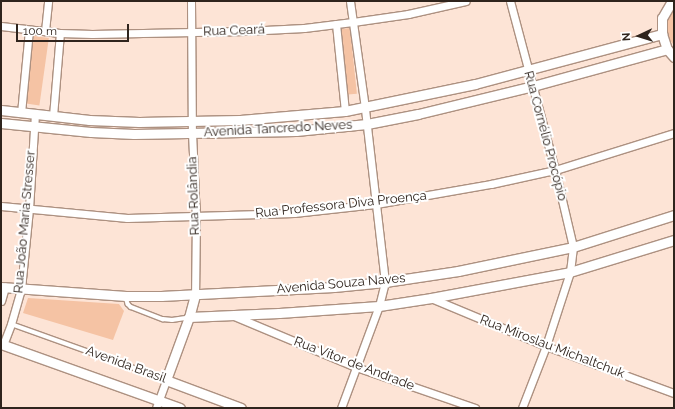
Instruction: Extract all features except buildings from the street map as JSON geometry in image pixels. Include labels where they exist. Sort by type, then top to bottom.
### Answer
[{"type":"street","points":[[45,31],[48,1]]},
{"type":"street","name":"Rua Rolândia","points":[[191,1],[192,133],[196,217],[194,295]]},
{"type":"street","points":[[341,408],[379,306],[384,282],[367,124],[350,1]]},
{"type":"street","name":"Rua Ceará","points":[[1,26],[60,33],[191,33],[252,31],[353,22],[408,14],[466,1]]},
{"type":"street","name":"Rua Cornélio Procópio","points":[[510,1],[555,170],[573,247],[570,272],[546,346],[522,408]]},
{"type":"street","points":[[672,1],[662,18],[662,34],[667,49],[674,56]]},
{"type":"street","points":[[336,24],[345,111]]},
{"type":"street","points":[[21,113],[29,30]]},
{"type":"street","points":[[53,116],[60,33]]},
{"type":"street","name":"Avenida Tancredo Neves","points":[[1,110],[117,121],[192,122],[290,117],[345,111],[475,84],[662,34]]},
{"type":"street","name":"Avenida Tancredo Neves","points":[[1,123],[134,134],[296,130],[367,124],[418,114],[533,86],[667,49]]},
{"type":"street","name":"Rua João Maria Stresser","points":[[2,347],[11,324],[21,289],[29,210],[35,114]]},
{"type":"street","name":"Rua Professora Diva Proença","points":[[1,206],[29,210],[127,218],[294,213],[376,204],[484,186],[555,170],[674,133]]},
{"type":"street","name":"Avenida Souza Naves","points":[[3,287],[126,296],[194,295],[334,287],[384,282],[458,271],[573,247],[674,215]]},
{"type":"street","name":"Avenida Souza Naves","points":[[189,317],[234,316],[379,306],[431,298],[570,272],[674,240]]},
{"type":"street","name":"Rua João Maria Stresser","points":[[1,301],[3,287]]},
{"type":"street","points":[[158,404],[189,317],[194,295]]},
{"type":"street","name":"Rua Miroslau Michaltchuk","points":[[431,298],[546,346],[674,393]]},
{"type":"street","name":"Rua Vítor de Andrade","points":[[234,316],[356,367],[475,408]]},
{"type":"street","name":"Avenida Brasil","points":[[2,347],[158,404],[180,408]]},
{"type":"street","name":"Avenida Brasil","points":[[166,380],[241,408]]},
{"type":"lane","points":[[126,296],[128,304],[131,307],[163,319],[179,320],[189,317]]},
{"type":"lane","name":"Avenida Brasil","points":[[11,324],[166,380]]},
{"type":"shaded area","points":[[674,6],[674,45],[669,39],[666,30],[667,22]]},
{"type":"shaded area","points":[[350,28],[357,94],[348,95],[341,29]]},
{"type":"shaded area","points":[[34,36],[49,38],[39,105],[25,103]]},
{"type":"shaded area","points":[[28,298],[119,304],[124,311],[113,340],[23,313]]}]
